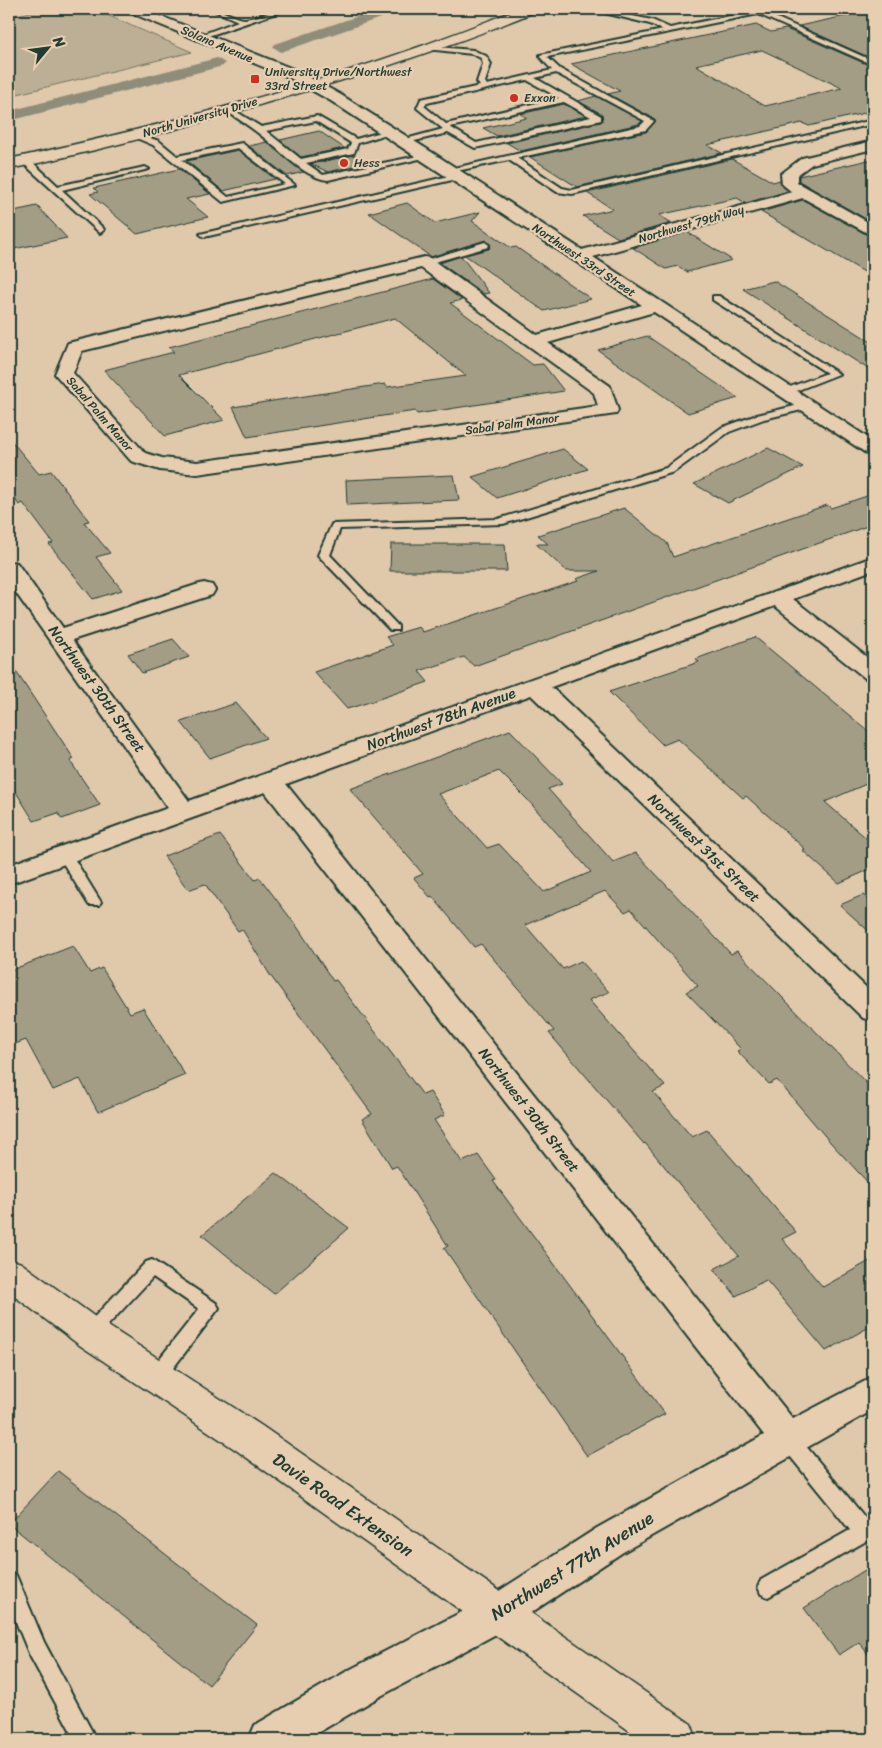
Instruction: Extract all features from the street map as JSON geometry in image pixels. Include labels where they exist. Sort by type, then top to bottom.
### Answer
[{"type":"main road","name":"North University Drive","points":[[9,164],[137,134],[229,109],[311,77],[427,47],[490,26],[530,9]]},
{"type":"main road","name":"North University Drive","points":[[268,82],[293,74],[311,77]]},
{"type":"main road","name":"Davie Road Extension","points":[[9,1273],[90,1333],[155,1378],[249,1438],[676,1739]]},
{"type":"street","name":"Solano Avenue","points":[[133,9],[293,74]]},
{"type":"street","name":"Solano Avenue","points":[[148,9],[280,63],[293,74]]},
{"type":"street","name":"Northwest 33rd Street","points":[[311,77],[389,132],[873,449]]},
{"type":"street","points":[[873,144],[807,161],[789,174],[790,184],[873,231]]},
{"type":"street","name":"Northwest 79th Way","points":[[578,256],[804,193]]},
{"type":"street","name":"Sabal Palm Manor","points":[[424,262],[534,341],[603,390],[609,410],[196,468],[160,464],[138,457],[64,374],[74,347],[424,262]]},
{"type":"street","points":[[534,341],[654,307]]},
{"type":"street","name":"Northwest 78th Avenue","points":[[9,875],[873,563]]},
{"type":"street","name":"Northwest 30th Street","points":[[9,568],[60,636],[184,812]]},
{"type":"street","points":[[60,636],[204,590]]},
{"type":"street","points":[[777,597],[873,673]]},
{"type":"street","name":"Northwest 31st Street","points":[[535,685],[873,1011]]},
{"type":"street","name":"Northwest 30th Street","points":[[270,780],[788,1439]]},
{"type":"street","name":"Northwest 77th Avenue","points":[[270,1739],[363,1684],[498,1613],[610,1540],[873,1392]]},
{"type":"lane","points":[[214,9],[244,21]]},
{"type":"lane","points":[[208,34],[285,9]]},
{"type":"lane","points":[[591,9],[652,22],[667,29]]},
{"type":"lane","points":[[204,234],[454,174],[510,157],[643,128],[650,121],[557,71],[542,56],[667,29],[774,9]]},
{"type":"lane","points":[[759,12],[873,64]]},
{"type":"lane","points":[[427,47],[473,52],[484,58],[486,64],[481,82],[485,87]]},
{"type":"lane","points":[[528,78],[598,118],[475,146],[447,128],[420,106],[424,101],[557,71]]},
{"type":"lane","points":[[405,142],[447,128],[566,100]]},
{"type":"lane","points":[[229,109],[260,130],[299,162],[321,177],[328,178],[428,156]]},
{"type":"lane","points":[[260,130],[317,118],[355,142],[389,132]]},
{"type":"lane","points":[[510,157],[560,190],[572,192],[873,122]]},
{"type":"lane","points":[[137,134],[156,143],[226,200],[291,185],[239,145],[176,159]]},
{"type":"lane","points":[[299,162],[351,151],[355,142]]},
{"type":"lane","points":[[26,161],[100,230]]},
{"type":"lane","points":[[56,189],[145,169]]},
{"type":"lane","points":[[424,262],[486,245]]},
{"type":"lane","points":[[716,298],[834,374],[784,392]]},
{"type":"lane","points":[[394,628],[324,555],[336,526],[499,522],[670,470],[725,430],[761,417],[807,406]]},
{"type":"lane","points":[[64,855],[94,902]]},
{"type":"lane","points":[[90,1333],[152,1267],[210,1308],[155,1378]]},
{"type":"lane","points":[[768,1587],[868,1530],[788,1439]]},
{"type":"lane","points":[[9,1582],[37,1649],[86,1739]]},
{"type":"shaded area","points":[[43,9],[93,9],[192,52],[9,96],[9,17]]},
{"type":"building","points":[[873,10],[873,59],[799,26]]},
{"type":"building","points":[[756,25],[771,32],[786,29],[873,67],[873,111],[809,126],[802,123],[707,145],[722,153],[577,187],[530,157],[646,132],[655,122],[655,119],[608,94],[620,91],[571,64]],"holes":[[[762,50],[842,88],[765,106],[696,65]]]},
{"type":"building","points":[[596,96],[642,121],[639,124],[521,151],[507,143],[601,122],[602,114],[578,101]]},
{"type":"building","points":[[564,104],[586,116],[497,136],[483,128],[527,118],[520,114]]},
{"type":"building","points":[[319,131],[344,148],[301,157],[280,140]]},
{"type":"building","points":[[267,142],[304,172],[287,176],[249,146]]},
{"type":"building","points":[[238,150],[275,179],[223,191],[187,161]]},
{"type":"building","name":"Hess","points":[[354,155],[367,163],[328,172],[311,164]]},
{"type":"building","points":[[732,159],[773,182],[780,180],[781,185],[788,191],[746,203],[737,198],[659,215],[672,223],[618,238],[583,216],[613,209],[587,193]]},
{"type":"building","points":[[873,159],[873,223],[799,181],[799,176]]},
{"type":"building","points":[[179,169],[210,194],[186,199],[208,217],[137,234],[90,194],[98,192],[94,188]]},
{"type":"building","points":[[803,200],[873,238],[873,277],[761,212]]},
{"type":"building","points":[[407,203],[435,223],[480,212],[472,221],[511,248],[516,247],[591,299],[544,311],[465,255],[489,249],[491,245],[486,240],[431,257],[369,213]]},
{"type":"building","points":[[37,206],[67,238],[9,250],[9,212]]},
{"type":"building","points":[[687,232],[732,260],[687,272],[678,266],[666,269],[633,248]]},
{"type":"building","points":[[461,256],[489,293],[484,294],[440,263]]},
{"type":"building","points":[[433,279],[462,300],[450,303],[533,365],[543,364],[564,391],[417,414],[415,411],[247,437],[233,407],[385,384],[387,387],[466,376],[395,318],[179,375],[224,420],[165,436],[104,370],[174,352],[169,347]]},
{"type":"building","points":[[774,281],[873,343],[873,372],[743,289]]},
{"type":"building","points":[[647,336],[738,398],[688,413],[598,350]]},
{"type":"building","points":[[9,438],[39,474],[51,471],[89,521],[84,522],[110,553],[96,557],[122,590],[93,599],[49,544],[53,543],[23,503],[19,505],[9,490]]},
{"type":"building","points":[[768,448],[803,467],[728,503],[694,484]]},
{"type":"building","points":[[563,449],[588,469],[497,498],[472,477]]},
{"type":"building","points":[[454,475],[459,500],[347,505],[346,480]]},
{"type":"building","points":[[873,494],[873,524],[474,666],[464,657],[419,671],[428,682],[373,701],[347,709],[314,672],[393,645],[386,637],[419,627],[423,632],[578,581],[576,579],[599,571],[567,571],[536,544],[548,544],[538,535],[624,508],[667,543],[673,557],[827,505],[831,508]]},
{"type":"building","points":[[391,544],[505,544],[507,571],[390,571]]},
{"type":"building","points":[[755,637],[873,735],[873,781],[825,802],[873,844],[873,868],[839,883],[802,850],[805,849],[746,796],[743,798],[678,739],[663,745],[609,692],[699,662],[696,659]]},
{"type":"building","points":[[173,639],[189,657],[142,673],[128,654]]},
{"type":"building","points":[[9,661],[74,759],[70,761],[100,805],[62,819],[58,813],[34,821],[9,781]]},
{"type":"building","points":[[236,703],[266,738],[210,758],[181,722]]},
{"type":"building","points":[[510,730],[562,784],[548,789],[613,862],[636,853],[731,954],[737,951],[873,1090],[873,1188],[777,1080],[769,1084],[737,1051],[741,1049],[686,992],[698,986],[631,909],[625,912],[605,891],[525,925],[563,969],[581,961],[609,992],[589,1000],[665,1086],[653,1092],[692,1137],[707,1130],[796,1232],[782,1239],[823,1287],[873,1259],[873,1325],[826,1351],[766,1280],[736,1296],[714,1269],[739,1256],[645,1143],[549,1033],[554,1031],[481,944],[474,947],[432,896],[430,897],[414,878],[423,874],[350,789]],"holes":[[[499,771],[526,798],[591,872],[544,892],[499,844],[487,848],[438,794]]]},
{"type":"building","points":[[220,835],[255,880],[260,878],[298,928],[333,981],[336,980],[423,1095],[430,1092],[445,1115],[434,1120],[462,1162],[478,1155],[496,1180],[493,1181],[665,1414],[587,1456],[444,1248],[448,1246],[397,1166],[392,1168],[362,1119],[372,1114],[270,975],[242,929],[238,931],[205,884],[188,890],[164,856]]},
{"type":"building","points":[[863,895],[873,903],[873,935],[840,905]]},
{"type":"building","points":[[73,946],[90,973],[102,968],[130,1013],[143,1008],[185,1075],[98,1112],[80,1079],[53,1090],[26,1040],[15,1044],[9,1033],[9,971]]},
{"type":"building","points":[[276,1173],[349,1228],[274,1294],[202,1235]]},
{"type":"building","points":[[58,1471],[257,1625],[209,1685],[9,1524]]},
{"type":"building","points":[[873,1565],[873,1661],[859,1642],[839,1655],[804,1608]]},
{"type":"waterway","points":[[281,47],[393,9]]},
{"type":"waterway","points":[[9,116],[217,63]]},
{"type":"place","name":"University Drive/Northwest 33rd Street","points":[[255,79]]},
{"type":"place","name":"Exxon","points":[[514,98]]},
{"type":"place","name":"Hess","points":[[344,163]]}]
